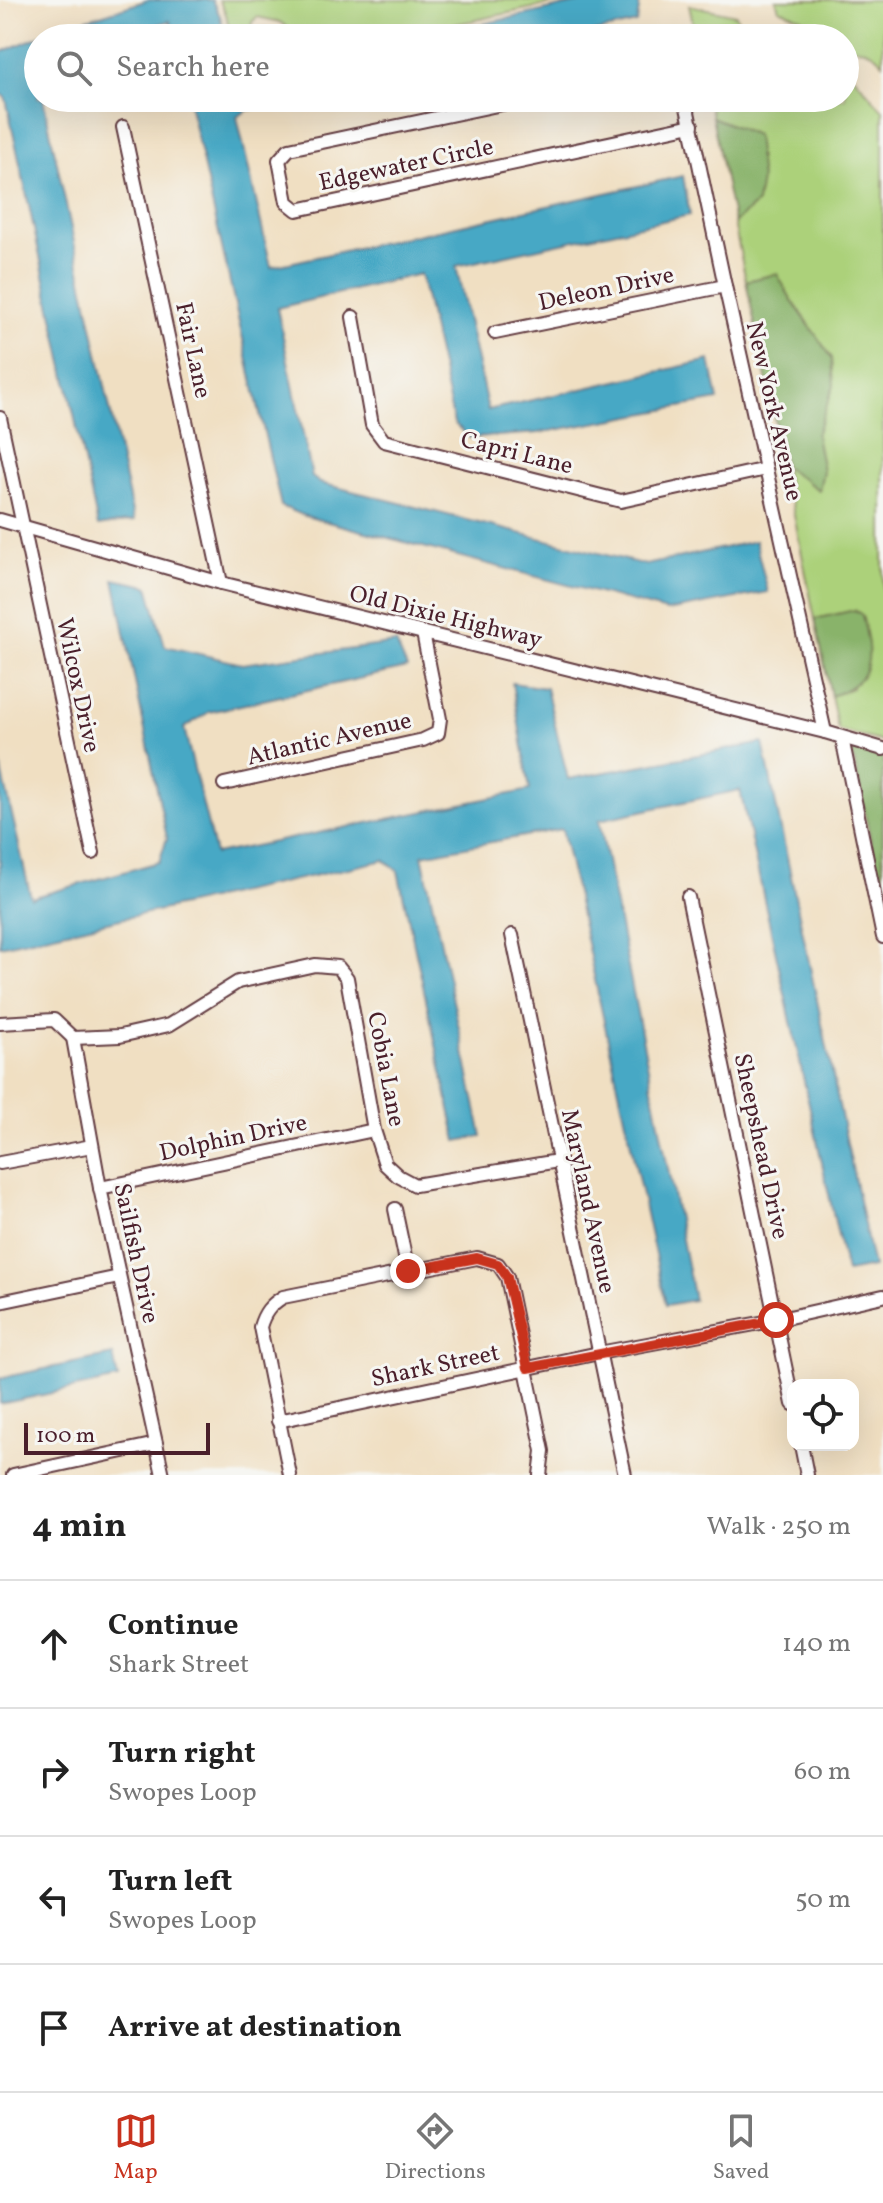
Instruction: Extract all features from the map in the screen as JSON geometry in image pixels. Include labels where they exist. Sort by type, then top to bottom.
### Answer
[{"type":"street","name":"Edgewater Circle","points":[[464,112],[289,149],[279,160],[287,202],[297,210],[692,125]]},
{"type":"street","name":"New York Avenue","points":[[689,112],[825,732]]},
{"type":"street","name":"Fair Lane","points":[[123,127],[221,583]]},
{"type":"street","name":"Deleon Drive","points":[[495,333],[725,286]]},
{"type":"street","name":"Capri Lane","points":[[353,317],[372,425],[384,441],[621,501],[766,469]]},
{"type":"street","name":"Wilcox Drive","points":[[0,418],[93,853]]},
{"type":"street","name":"Old Dixie Highway","points":[[0,520],[221,583],[883,749]]},
{"type":"street","name":"Atlantic Avenue","points":[[224,784],[423,740],[438,733],[440,719],[423,633]]},
{"type":"street","points":[[842,738],[883,937]]},
{"type":"street","name":"Sheepshead Drive","points":[[688,897],[788,1379]]},
{"type":"street","name":"Maryland Avenue","points":[[512,935],[625,1475]]},
{"type":"street","name":"Cobia Lane","points":[[73,1038],[120,1036],[169,1025],[238,982],[315,965],[338,967],[347,978],[374,1130],[385,1164],[398,1176],[415,1185],[558,1161]]},
{"type":"street","points":[[0,1023],[54,1020],[73,1038]]},
{"type":"street","name":"Sailfish Drive","points":[[73,1038],[100,1188],[163,1475]]},
{"type":"street","name":"Dolphin Drive","points":[[100,1188],[374,1130]]},
{"type":"street","points":[[0,1163],[92,1146]]},
{"type":"street","points":[[395,1209],[408,1271]]},
{"type":"street","points":[[290,1475],[260,1327],[272,1304],[283,1297],[477,1258],[498,1264],[507,1277],[543,1451],[540,1475]]},
{"type":"street","points":[[0,1302],[119,1277]]},
{"type":"street","name":"Shark Street","points":[[278,1421],[883,1296]]},
{"type":"street","points":[[13,1475],[156,1444]]},
{"type":"street","points":[[802,1451],[807,1475]]},
{"type":"green space","points":[[219,0],[570,0],[457,24],[282,24],[257,17],[252,24],[228,24]]},
{"type":"green space","points":[[776,0],[883,0],[883,63],[875,55],[859,49],[859,24],[809,24],[808,21],[779,9]]},
{"type":"green space","points":[[689,5],[736,15],[740,24],[693,24]]},
{"type":"green space","points":[[859,82],[883,110],[883,742],[838,730],[831,696],[852,688],[855,610],[815,619],[784,466],[819,490],[823,471],[815,435],[834,385],[808,322],[777,274],[746,281],[734,223],[757,203],[756,135],[712,117],[711,112],[859,112]]},
{"type":"green space","points":[[712,117],[756,135],[761,180],[757,203],[734,223]]},
{"type":"green space","points":[[777,274],[832,358],[834,385],[816,435],[823,471],[819,490],[784,466],[746,281]]},
{"type":"green space","points":[[855,610],[862,615],[868,643],[867,665],[856,682],[831,696],[815,619]]},
{"type":"green space","points":[[851,747],[883,756],[883,901]]},
{"type":"water","points":[[148,0],[212,0],[222,24],[171,24],[170,21],[159,24],[72,24]]},
{"type":"water","points":[[593,0],[640,0],[637,23],[632,24],[482,24]]},
{"type":"water","points":[[24,43],[24,112],[46,112],[134,521],[98,526],[6,99],[0,92],[0,53]]},
{"type":"water","points":[[191,112],[245,112],[237,117],[271,267],[683,176],[690,215],[456,266],[488,410],[710,360],[718,400],[539,433],[470,438],[454,423],[420,274],[277,308],[312,477],[320,483],[646,565],[755,541],[768,592],[667,611],[305,516],[281,506]]},
{"type":"water","points":[[114,579],[148,586],[165,646],[242,664],[396,643],[407,668],[209,712],[184,728],[215,854],[530,790],[512,683],[546,688],[568,779],[763,743],[873,1267],[846,1272],[740,790],[599,820],[694,1300],[666,1305],[562,829],[422,855],[482,1136],[457,1141],[398,871],[384,860],[0,946],[0,762],[31,898],[159,862],[167,838]]},
{"type":"water","points":[[113,1355],[118,1379],[0,1404],[0,1378]]},
{"type":"route","points":[[408,1271],[477,1258],[498,1264],[507,1277],[528,1368],[776,1320]]}]
